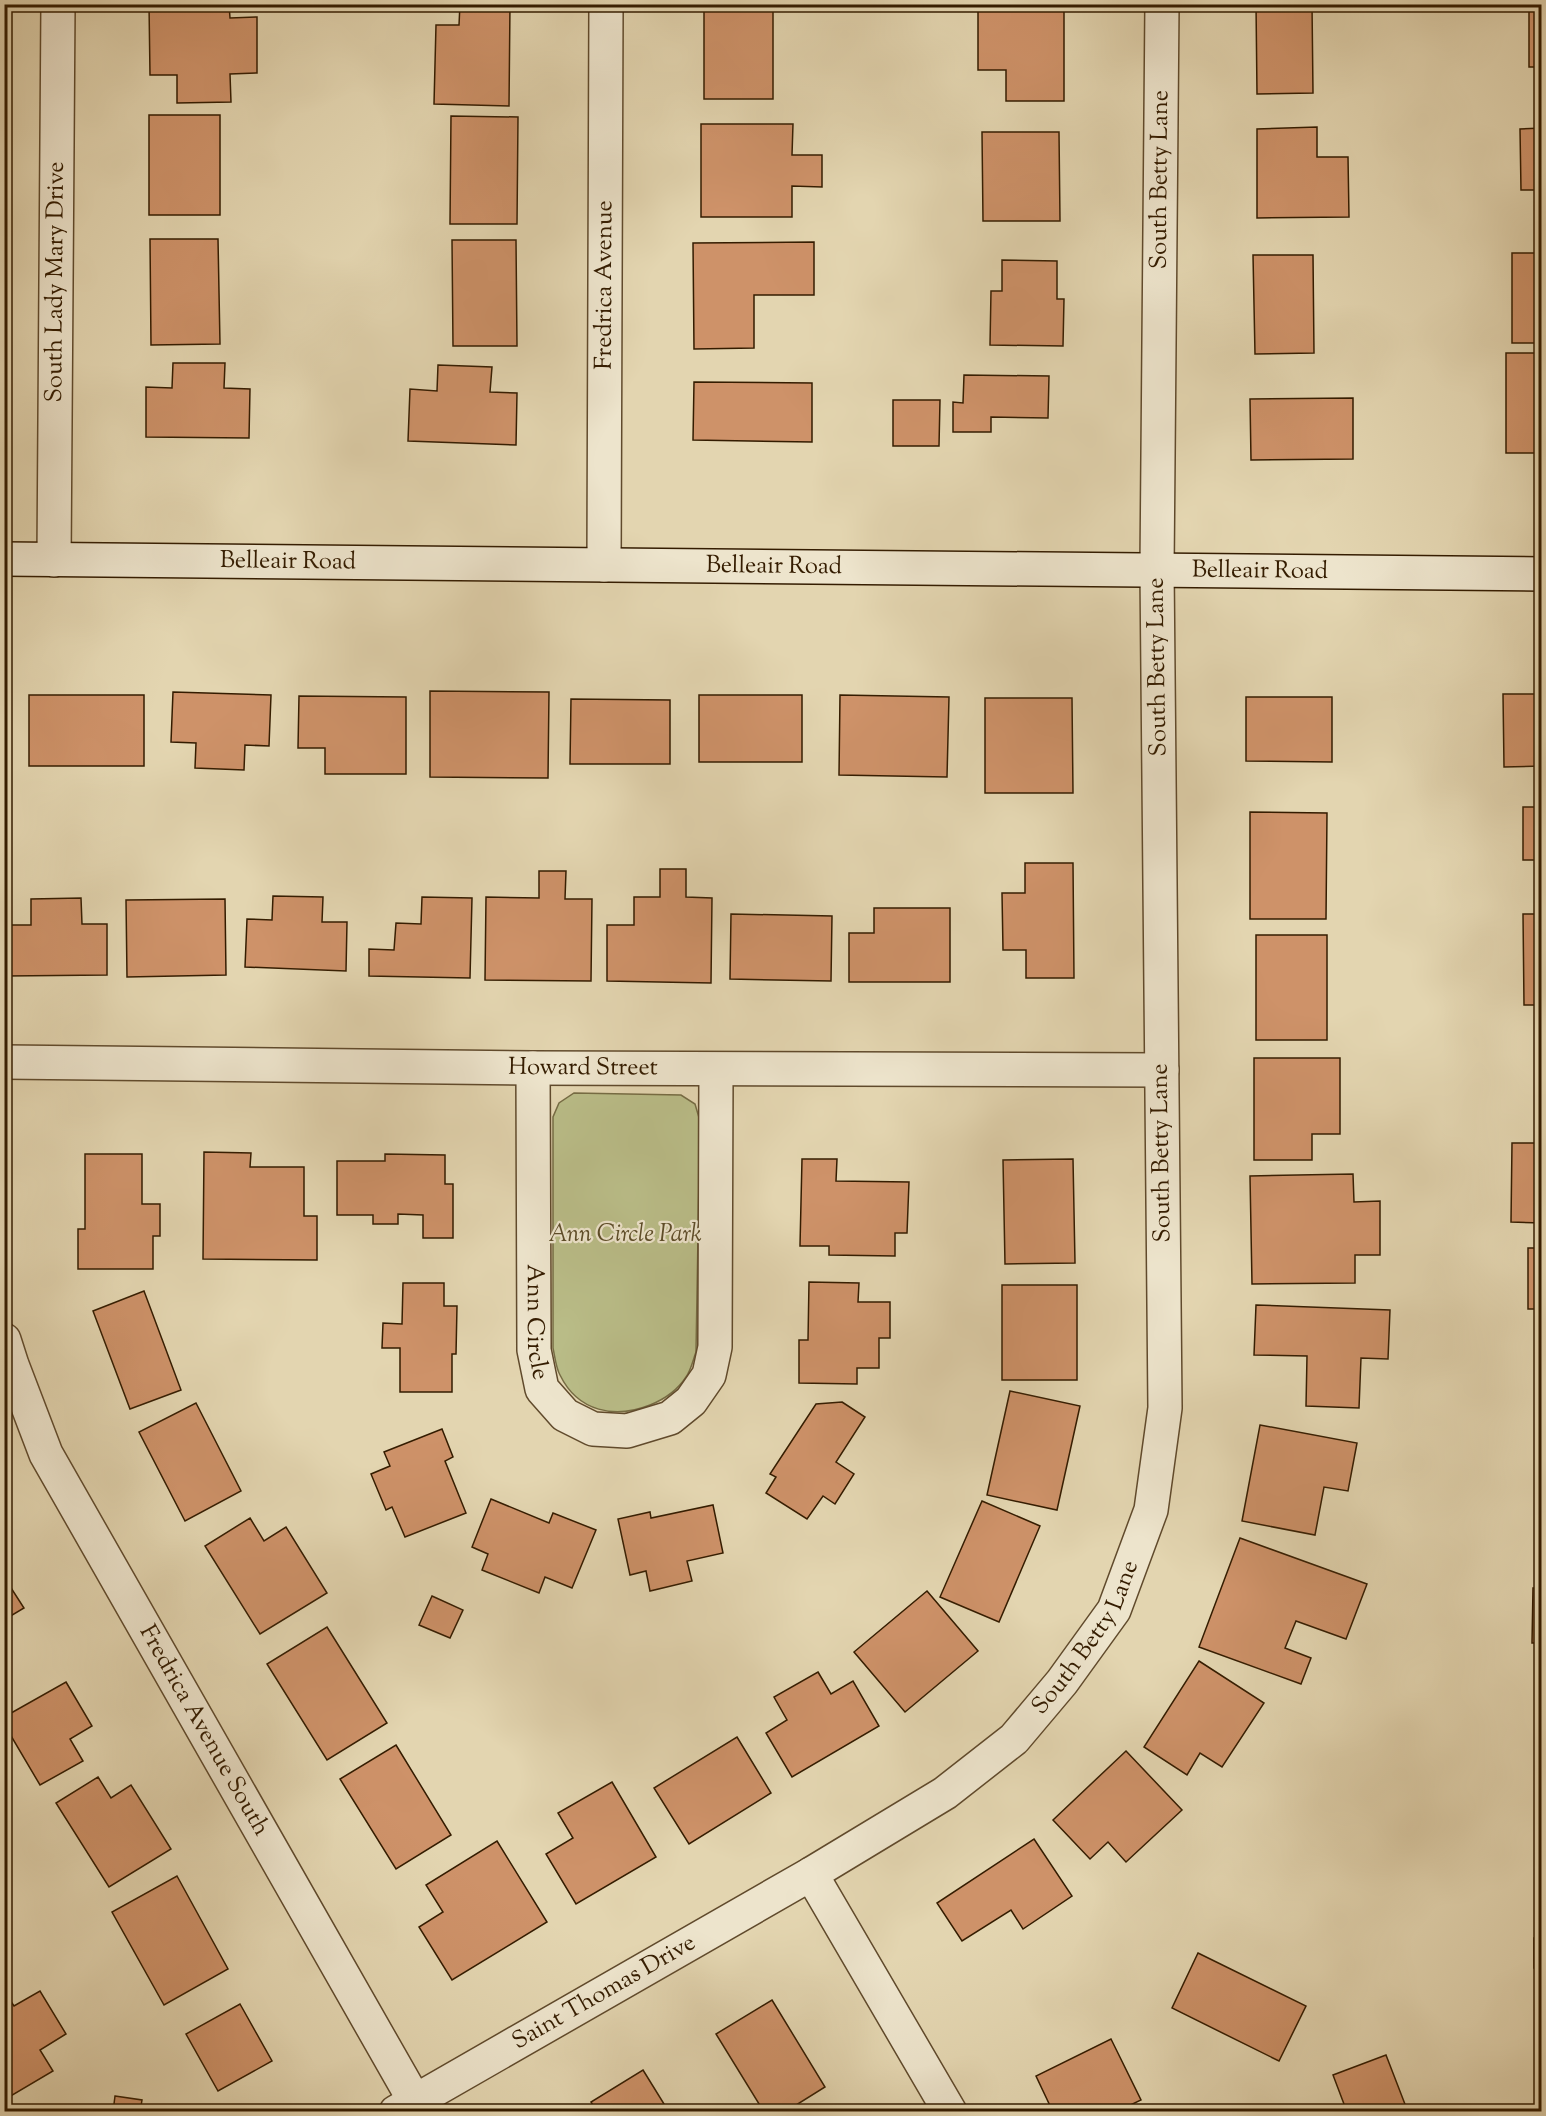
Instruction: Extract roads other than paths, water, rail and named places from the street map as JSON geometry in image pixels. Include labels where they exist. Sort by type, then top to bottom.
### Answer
[{"type":"street","name":"South Lady Mary Drive","points":[[54,560],[58,4]]},
{"type":"street","name":"Fredrica Avenue","points":[[604,564],[606,4]]},
{"type":"street","name":"South Betty Lane","points":[[811,1874],[945,1793],[1014,1739],[1062,1682],[1114,1610],[1151,1510],[1165,1407],[1157,569],[1162,4]]},
{"type":"street","name":"Belleair Road","points":[[4,559],[1542,574]]},
{"type":"street","name":"Howard Street","points":[[4,1062],[716,1070],[1161,1070]]},
{"type":"street","name":"Ann Circle","points":[[533,1068],[534,1350],[542,1389],[565,1415],[593,1429],[627,1431],[670,1418],[691,1401],[709,1375],[715,1347],[716,1070]]},
{"type":"street","name":"Fredrica Avenue South","points":[[4,1340],[46,1454],[411,2108]]},
{"type":"street","name":"Saint Thomas Drive","points":[[411,2108],[811,1874]]},
{"type":"street","points":[[811,1874],[950,2112]]},
{"type":"park label","name":"Ann Circle Park","points":[[625,1235]]}]
